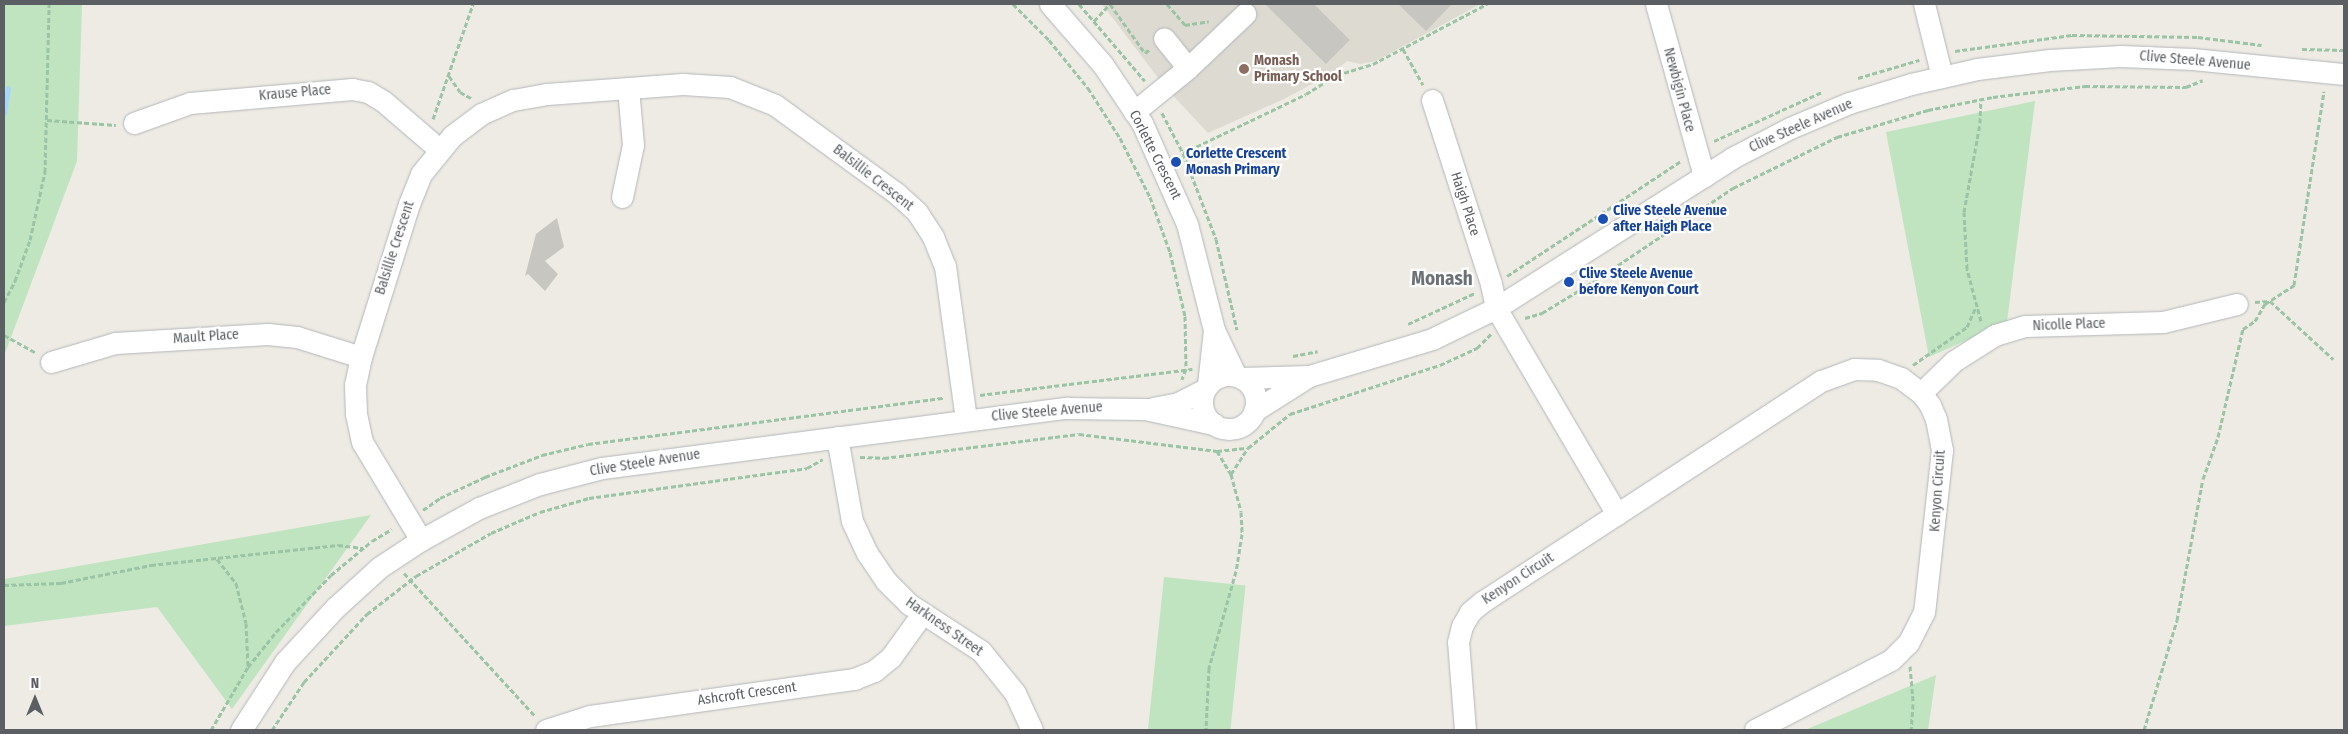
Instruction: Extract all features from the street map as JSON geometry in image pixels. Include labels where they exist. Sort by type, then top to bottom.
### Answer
[{"type":"street","name":"Corlette Crescent","points":[[1050,4],[1103,65],[1134,112],[1174,190],[1187,224],[1214,330],[1239,377]]},
{"type":"street","name":"Newbigin Place","points":[[1656,4],[1704,176]]},
{"type":"street","points":[[1924,4],[1942,77]]},
{"type":"street","points":[[1134,112],[1188,68],[1245,14]]},
{"type":"street","points":[[1164,38],[1188,68]]},
{"type":"street","name":"Clive Steele Avenue","points":[[1239,377],[1309,376],[1399,351],[1496,308],[1704,176],[1790,128],[1832,110],[1942,77],[2049,60],[2121,56],[2193,59],[2344,74]]},
{"type":"street","name":"Balsillie Crescent","points":[[421,540],[362,442],[356,414],[355,385],[360,357],[409,204],[432,143],[481,114],[513,100],[547,94],[715,84],[761,97],[896,193],[917,212],[933,237],[945,266],[966,420]]},
{"type":"street","points":[[622,197],[633,145],[628,88]]},
{"type":"street","name":"Krause Place","points":[[134,123],[190,103],[352,89],[368,92],[383,101],[432,143]]},
{"type":"street","name":"Haigh Place","points":[[1432,100],[1491,284],[1496,308]]},
{"type":"street","name":"Nicolle Place","points":[[1921,393],[1981,342],[2018,328],[2163,322],[2237,304]]},
{"type":"street","points":[[1496,308],[1617,514]]},
{"type":"street","name":"Corlette Crescent","points":[[1206,387],[1214,330]]},
{"type":"street","name":"Mault Place","points":[[51,362],[115,343],[268,334],[297,337],[360,357]]},
{"type":"street","name":"Kenyon Circuit","points":[[1465,730],[1458,642],[1462,626],[1470,612],[1821,381],[1843,372],[1878,370],[1901,378],[1921,393],[1936,419],[1942,450],[1929,589],[1924,612],[1915,634],[1891,660],[1871,673],[1755,730]]},
{"type":"street","name":"Clive Steele Avenue","points":[[1254,411],[1309,376]]},
{"type":"street","points":[[1217,377],[1239,377],[1252,389],[1254,411],[1244,424],[1237,428],[1229,429],[1214,424],[1202,404],[1206,387],[1217,377]]},
{"type":"street","name":"Clive Steele Avenue","points":[[241,730],[285,662],[316,627],[363,582],[421,540],[479,508],[522,491],[602,468],[966,420],[1066,408],[1145,409],[1178,403],[1206,387]]},
{"type":"street","name":"Clive Steele Avenue","points":[[1145,409],[1214,424]]},
{"type":"street","name":"Harkness Street","points":[[837,437],[852,521],[866,553],[886,581],[922,614],[981,651],[1016,693],[1032,730]]},
{"type":"street","name":"Ashcroft Crescent","points":[[547,730],[590,716],[854,679],[874,671],[891,657],[922,614]]},
{"type":"path","points":[[4,302],[30,240],[45,172],[49,4]]},
{"type":"path","points":[[432,143],[449,76],[473,4]]},
{"type":"path","points":[[973,390],[976,395],[1186,370],[1187,334],[1180,290],[1146,189],[1120,138],[1088,88],[1049,40],[1013,4]]},
{"type":"path","points":[[1094,21],[1110,4],[1145,53],[1164,38]]},
{"type":"path","points":[[1167,4],[1185,24],[1221,21],[1228,30]]},
{"type":"path","points":[[1183,153],[1306,94],[1337,75],[1373,64],[1487,4]]},
{"type":"path","points":[[1403,49],[1432,100]]},
{"type":"path","points":[[2326,50],[2344,50]]},
{"type":"path","points":[[1518,319],[1531,318],[1550,308],[1733,188],[1847,134],[1928,110],[1993,96],[2085,86],[2186,87],[2212,75]]},
{"type":"path","points":[[449,76],[460,92],[476,100]]},
{"type":"path","points":[[2144,730],[2177,620],[2203,479],[2218,436],[2243,329],[2255,321],[2262,308],[2270,301],[2294,285],[2324,94],[2324,87],[2316,87]]},
{"type":"path","points":[[47,120],[112,125],[134,123]]},
{"type":"path","points":[[1509,274],[1686,158]]},
{"type":"path","points":[[1404,326],[1478,292]]},
{"type":"path","points":[[2237,304],[2270,301],[2333,359]]},
{"type":"path","points":[[1907,370],[1967,327],[1975,309]]},
{"type":"path","points":[[1231,474],[1248,448],[1296,412],[1395,382],[1477,348],[1491,334],[1497,337]]},
{"type":"path","points":[[4,335],[51,362]]},
{"type":"path","points":[[1288,357],[1323,350]]},
{"type":"path","points":[[853,454],[867,459],[884,458],[1079,434],[1217,451],[1248,448]]},
{"type":"path","points":[[1206,730],[1208,668],[1236,571],[1242,534],[1241,512],[1231,474],[1217,451]]},
{"type":"path","points":[[272,730],[323,659],[368,614],[410,580],[491,533],[561,506],[644,489],[807,468],[823,459],[828,463]]},
{"type":"path","points":[[212,730],[248,668],[304,601],[363,548],[384,533],[398,528]]},
{"type":"path","points":[[4,585],[61,583],[151,565],[338,545],[363,548]]},
{"type":"path","points":[[216,558],[236,583],[246,622],[248,668]]},
{"type":"path","points":[[410,580],[547,730]]},
{"type":"shaded area","name":"Monash Primary School","points":[[1102,4],[1480,4],[1376,61],[1360,64],[1347,61],[1329,75],[1284,99],[1208,133],[1165,87]]},
{"type":"green space","points":[[4,4],[82,4],[77,161],[4,356]]},
{"type":"green space","points":[[2035,101],[2007,322],[1929,357],[1886,132]]},
{"type":"green space","points":[[371,515],[232,709],[157,607],[4,626],[4,579]]},
{"type":"green space","points":[[1164,577],[1246,586],[1230,730],[1148,729]]},
{"type":"green space","points":[[1936,675],[1928,730],[1805,730]]},
{"type":"building","points":[[1265,4],[1314,4],[1350,40],[1326,64]]},
{"type":"building","points":[[1398,4],[1452,4],[1426,31]]},
{"type":"building","points":[[557,218],[564,247],[545,261],[558,274],[545,291],[528,274],[525,276],[536,234]]},
{"type":"waterway","points":[[4,113],[8,88]]},
{"type":"place","name":"Monash Primary School","points":[[1244,69]]},
{"type":"place","name":"Corlette Crescent Monash Primary","points":[[1176,162]]},
{"type":"place","name":"Clive Steele Avenue after Haigh Place","points":[[1603,219]]},
{"type":"place","name":"Clive Steele Avenue before Kenyon Court","points":[[1569,282]]},
{"type":"district","name":"Monash","points":[[1442,279]]}]
